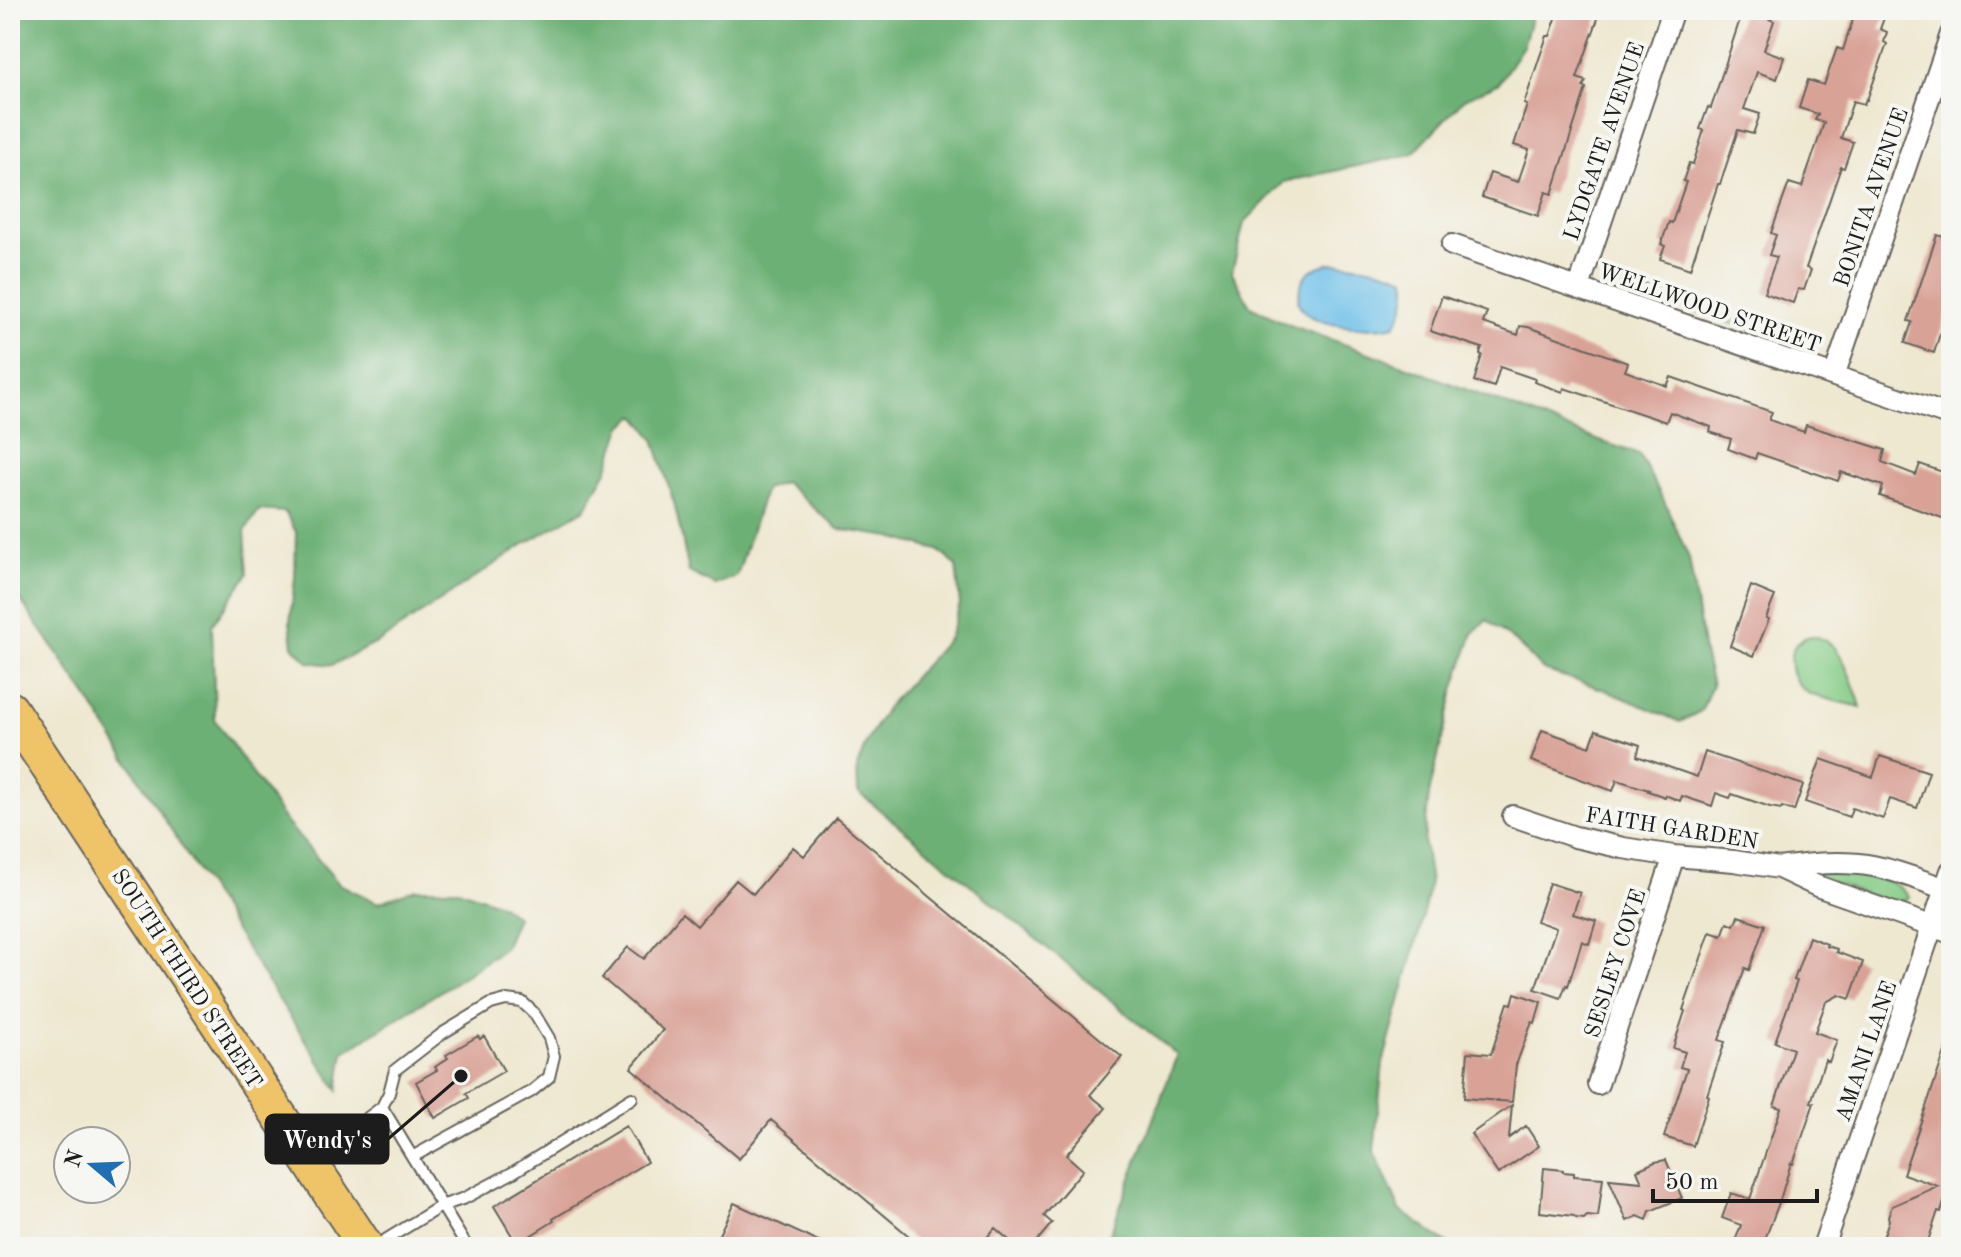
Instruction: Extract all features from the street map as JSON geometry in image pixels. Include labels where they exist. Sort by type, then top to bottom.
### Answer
[{"type":"highway","name":"SOUTH THIRD STREET","points":[[10,709],[366,1247]]},
{"type":"street","name":"LYDGATE AVENUE","points":[[1579,287],[1673,10]]},
{"type":"street","name":"BONITA AVENUE","points":[[1834,376],[1951,34]]},
{"type":"street","name":"WELLWOOD STREET","points":[[1452,245],[1951,416]]},
{"type":"street","name":"FAITH GARDEN","points":[[1513,816],[1591,841],[1674,856],[1779,868],[1823,863],[1870,866],[1949,883]]},
{"type":"street","name":"SESLEY COVE","points":[[1598,1084],[1674,856]]},
{"type":"street","name":"FAITH GARDEN","points":[[1779,868],[1817,886],[1942,930]]},
{"type":"street","name":"AMANI LANE","points":[[1823,1247],[1942,930],[1949,883]]},
{"type":"lane","points":[[309,1161],[382,1107],[395,1070],[443,1033],[491,1004],[506,1000],[522,1002],[534,1013],[549,1038],[554,1056],[549,1077],[532,1091],[414,1156]]},
{"type":"lane","points":[[374,1247],[441,1206],[465,1198],[512,1173],[632,1098]]},
{"type":"lane","points":[[382,1107],[467,1247]]},
{"type":"green space","points":[[10,10],[1534,10],[1523,46],[1498,84],[1464,99],[1412,154],[1284,182],[1244,223],[1232,272],[1250,306],[1287,324],[1639,454],[1689,558],[1712,685],[1701,711],[1680,722],[1605,690],[1543,670],[1518,644],[1487,620],[1473,633],[1454,690],[1429,794],[1424,843],[1430,882],[1383,1063],[1374,1151],[1400,1210],[1452,1247],[1105,1247],[1177,1055],[858,792],[857,767],[866,743],[886,708],[949,638],[960,604],[956,566],[938,550],[891,537],[838,529],[784,482],[765,489],[737,576],[715,585],[689,572],[675,506],[654,439],[636,415],[622,427],[607,470],[585,509],[523,545],[379,642],[332,665],[308,662],[293,646],[290,622],[296,532],[285,512],[259,510],[245,531],[248,574],[212,625],[215,720],[287,823],[339,884],[378,903],[416,889],[458,889],[500,904],[517,917],[504,948],[344,1052],[338,1090],[86,695],[10,585]]},
{"type":"green space","points":[[1615,280],[1806,346],[1792,345],[1628,288]]},
{"type":"green space","points":[[1812,636],[1827,641],[1837,650],[1861,707],[1812,695],[1797,682],[1792,673],[1792,654],[1795,645]]},
{"type":"green space","points":[[1819,872],[1880,878],[1901,888],[1909,897],[1896,902],[1875,897],[1821,878],[1817,875]]},
{"type":"water","points":[[1329,263],[1368,267],[1406,278],[1405,302],[1395,325],[1372,328],[1343,326],[1305,312],[1298,301],[1303,280],[1312,270]]},
{"type":"building","points":[[1559,10],[1601,10],[1577,78],[1586,81],[1583,87],[1586,88],[1552,194],[1546,192],[1538,216],[1482,197],[1490,173],[1518,182],[1529,150],[1514,145],[1539,59]]},
{"type":"building","points":[[1743,10],[1773,10],[1769,19],[1774,21],[1764,50],[1784,57],[1777,79],[1757,72],[1744,109],[1760,114],[1753,134],[1738,130],[1690,269],[1660,259],[1665,246],[1661,244],[1669,222],[1672,223],[1689,163],[1693,164],[1704,130],[1700,129],[1708,107],[1711,108]]},
{"type":"building","points":[[1856,10],[1887,10],[1880,29],[1887,32],[1884,42],[1887,44],[1867,100],[1864,104],[1853,101],[1841,138],[1853,142],[1844,168],[1841,167],[1806,268],[1811,270],[1804,290],[1798,289],[1793,303],[1764,293],[1777,257],[1769,255],[1776,235],[1771,233],[1789,183],[1802,187],[1824,123],[1815,120],[1818,114],[1799,108],[1808,80],[1824,85],[1837,48],[1843,50]]},
{"type":"building","points":[[1937,235],[1951,239],[1951,298],[1934,353],[1905,343],[1912,322],[1908,321]]},
{"type":"building","points":[[1442,296],[1487,312],[1483,323],[1518,335],[1520,326],[1528,327],[1628,363],[1625,371],[1667,386],[1671,377],[1772,412],[1769,420],[1804,432],[1806,425],[1885,450],[1882,462],[1916,475],[1920,464],[1951,475],[1951,521],[1880,496],[1883,486],[1841,472],[1838,481],[1757,453],[1755,459],[1728,449],[1731,439],[1710,432],[1711,427],[1670,412],[1666,422],[1564,388],[1563,392],[1500,367],[1494,387],[1474,381],[1482,348],[1430,331]]},
{"type":"building","points":[[1751,586],[1775,596],[1754,656],[1730,646]]},
{"type":"building","points":[[1542,730],[1590,747],[1596,730],[1640,745],[1637,756],[1697,777],[1705,752],[1803,785],[1794,811],[1770,807],[1732,794],[1730,798],[1716,793],[1712,806],[1682,796],[1680,801],[1617,780],[1613,791],[1531,761]]},
{"type":"building","points":[[1880,756],[1929,772],[1917,808],[1890,799],[1883,819],[1852,808],[1849,817],[1805,802],[1821,759],[1873,777]]},
{"type":"building","points":[[836,818],[1122,1057],[1090,1095],[1106,1108],[1066,1155],[1083,1170],[1044,1216],[1052,1223],[1032,1247],[1017,1247],[995,1228],[979,1247],[922,1247],[771,1120],[739,1159],[631,1068],[663,1030],[602,978],[628,947],[644,959],[682,913],[697,926],[736,880],[753,894],[793,847],[804,856]]},
{"type":"building","points":[[1549,883],[1580,893],[1573,914],[1596,921],[1589,944],[1582,941],[1568,986],[1561,998],[1535,989],[1556,928],[1536,921]]},
{"type":"building","points":[[1738,916],[1765,925],[1749,970],[1745,968],[1719,1040],[1725,1042],[1693,1146],[1664,1137],[1687,1069],[1680,1067],[1685,1052],[1673,1048],[1710,932],[1722,936],[1727,922],[1734,925]]},
{"type":"building","points":[[1809,937],[1863,962],[1850,999],[1839,995],[1826,1002],[1815,1032],[1837,1040],[1829,1062],[1825,1060],[1811,1102],[1814,1103],[1762,1247],[1733,1247],[1741,1225],[1722,1218],[1731,1193],[1750,1199],[1781,1108],[1774,1106],[1793,1049],[1775,1042]]},
{"type":"building","points":[[1515,993],[1541,1002],[1516,1065],[1512,1102],[1464,1098],[1468,1052],[1491,1054],[1508,1003],[1512,1004]]},
{"type":"building","points":[[478,1036],[480,1039],[484,1036],[504,1071],[466,1093],[469,1098],[435,1118],[416,1082],[437,1070],[435,1067],[448,1058],[446,1055]]},
{"type":"building","points":[[1948,1043],[1951,1043],[1951,1191],[1948,1190],[1941,1212],[1938,1211],[1926,1247],[1880,1247],[1892,1206],[1938,1186],[1903,1174]]},
{"type":"building","points":[[1512,1105],[1509,1138],[1526,1126],[1539,1146],[1498,1174],[1471,1134]]},
{"type":"building","points":[[626,1126],[647,1162],[517,1244],[494,1206]]},
{"type":"building","points":[[1666,1160],[1682,1198],[1650,1211],[1647,1220],[1638,1216],[1627,1221],[1609,1179],[1642,1182],[1637,1170]]},
{"type":"building","points":[[1544,1168],[1563,1170],[1574,1173],[1574,1176],[1603,1178],[1598,1217],[1587,1216],[1584,1219],[1540,1212]]},
{"type":"building","points":[[734,1203],[830,1247],[713,1247]]},
{"type":"place","name":"Wendy's","points":[[461,1076]]}]
